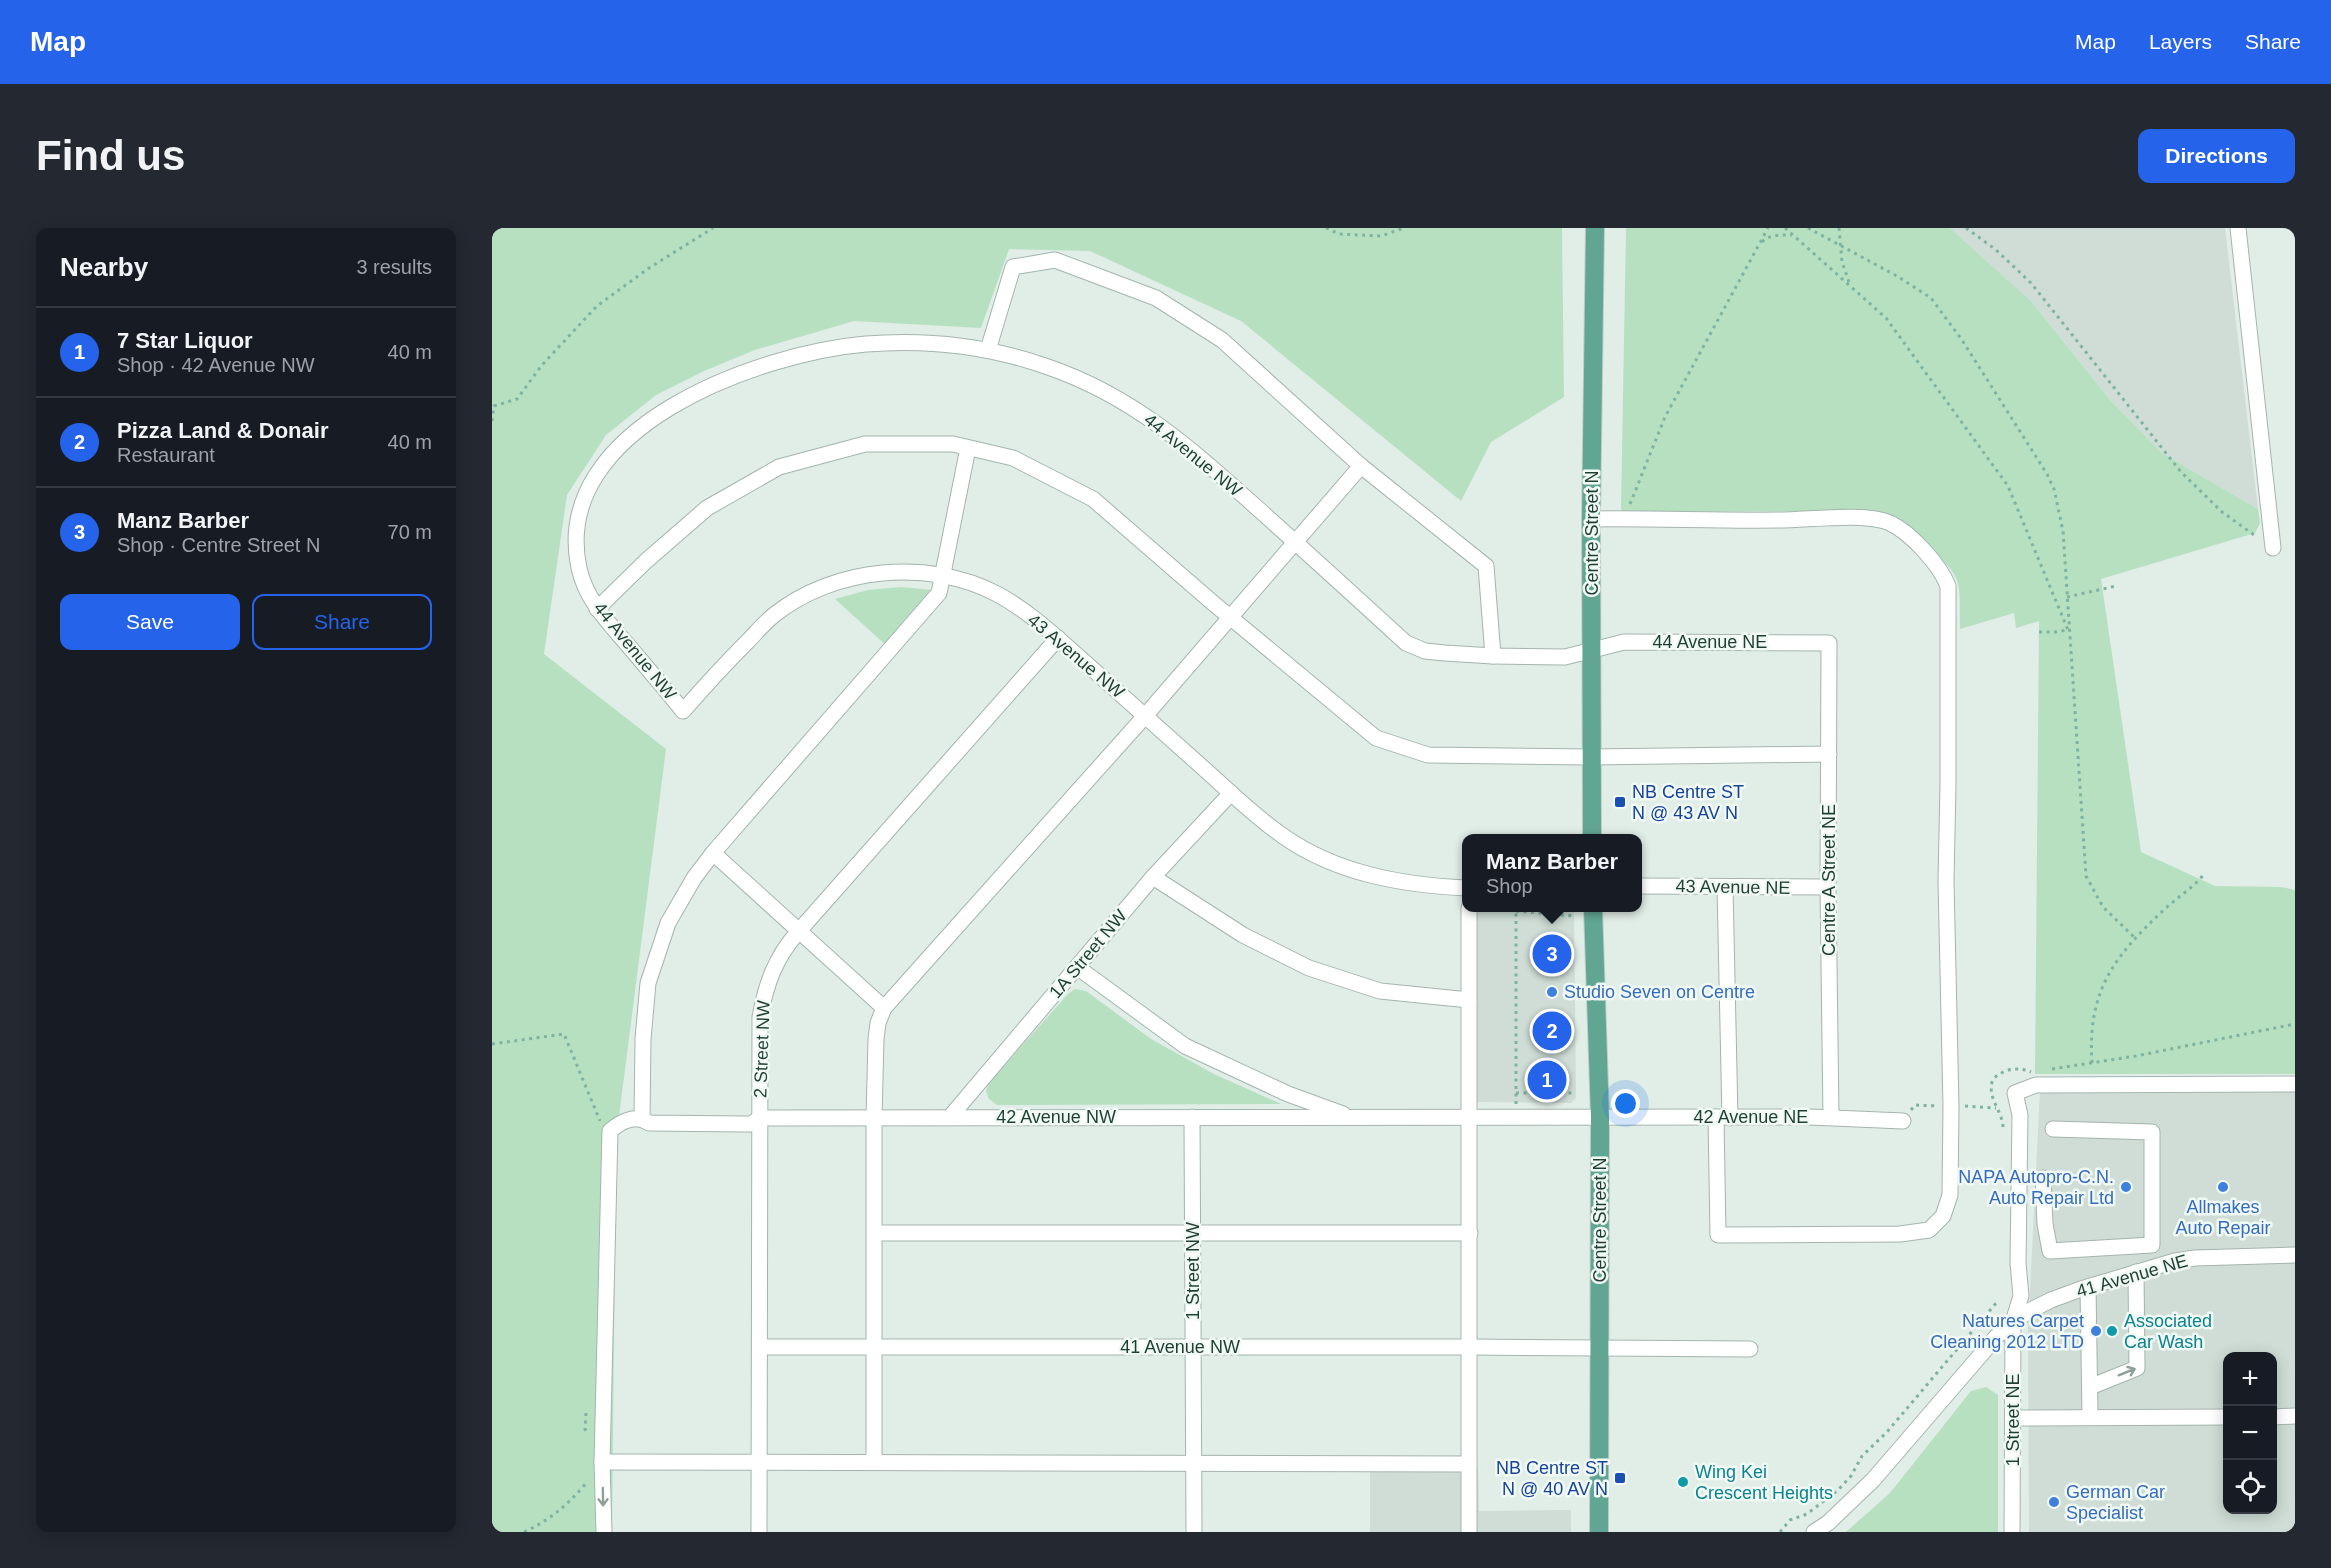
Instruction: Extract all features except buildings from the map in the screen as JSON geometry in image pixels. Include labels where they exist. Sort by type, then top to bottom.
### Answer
[{"type":"main road","name":"Centre Street N","points":[[1592,834],[1591,519],[1595,228]]},
{"type":"main road","name":"Centre Street N","points":[[1593,912],[1600,1117],[1599,1532]]},
{"type":"street","points":[[2238,228],[2273,548]]},
{"type":"street","points":[[988,350],[1013,267],[1055,260],[1156,298],[1222,339],[1361,466],[1486,566],[1493,656]]},
{"type":"street","name":"44 Avenue NW","points":[[683,711],[597,609],[582,582],[576,538],[580,508],[593,479],[602,465],[637,432],[661,414],[735,376],[809,353],[855,345],[896,342],[926,342],[988,350],[1049,367],[1079,379],[1131,406],[1179,439],[1406,643],[1425,651],[1493,656],[1565,657],[1592,649]]},
{"type":"street","points":[[597,609],[646,561],[707,508],[779,467],[865,444],[953,444],[1013,458],[1094,499],[1230,618],[1376,738],[1428,755],[1591,757],[1830,754]]},
{"type":"street","points":[[604,1532],[602,1462],[610,1131],[617,1125],[642,1118],[648,983],[668,922],[694,878],[713,853],[939,593],[968,448]]},
{"type":"street","points":[[874,1462],[874,1118],[876,1039],[878,1023],[884,1008],[1145,716],[1361,466]]},
{"type":"street","points":[[1591,519],[1869,518],[1890,523],[1914,541],[1943,573],[1948,586],[1946,881],[1952,1106],[1950,1195],[1943,1216],[1929,1230],[1900,1234],[1718,1235],[1723,1118],[1725,887]]},
{"type":"street","name":"43 Avenue NW","points":[[683,711],[717,672],[773,615],[809,594],[868,575],[906,572],[944,575],[961,579],[1010,601],[1058,638],[1231,793],[1284,837],[1326,859],[1394,882],[1418,886],[1462,888]]},
{"type":"street","name":"2 Street NW","points":[[759,1532],[760,1017],[765,989],[775,966],[798,932],[1058,638]]},
{"type":"street","name":"44 Avenue NE","points":[[1592,649],[1624,642],[1829,643]]},
{"type":"street","name":"Centre A Street NE","points":[[1829,643],[1828,887],[1831,1117]]},
{"type":"street","name":"1A Street NW","points":[[950,1118],[1153,877],[1231,793]]},
{"type":"street","points":[[713,853],[884,1008]]},
{"type":"street","points":[[1153,877],[1243,935],[1309,968],[1380,991],[1469,1000]]},
{"type":"street","name":"43 Avenue NE","points":[[1642,886],[1828,887]]},
{"type":"street","points":[[1469,912],[1469,1532]]},
{"type":"street","name":"42 Avenue NW","points":[[1077,967],[1185,1046],[1288,1094],[1353,1117]]},
{"type":"street","name":"1 Street NE","points":[[2012,1532],[2013,1322],[2021,1296],[2018,1263],[2020,1115],[2015,1093],[2036,1085],[2295,1084]]},
{"type":"street","name":"1 Street NW","points":[[1192,1117],[1194,1532]]},
{"type":"street","name":"42 Avenue NE","points":[[1600,1117],[1831,1117],[1903,1120]]},
{"type":"street","name":"42 Avenue NW","points":[[642,1118],[649,1123],[751,1124],[760,1118],[1600,1117]]},
{"type":"street","points":[[2043,1178],[2045,1224],[2050,1251],[2152,1245],[2152,1132],[2053,1129]]},
{"type":"street","points":[[875,1233],[1470,1233]]},
{"type":"street","points":[[2090,1387],[2137,1368],[2141,1270],[2134,1247]]},
{"type":"street","name":"41 Avenue NE","points":[[1814,1532],[1828,1523],[1873,1480],[1997,1336],[2013,1322],[2051,1300],[2141,1270],[2194,1258],[2295,1255]]},
{"type":"street","points":[[2088,1287],[2090,1417]]},
{"type":"street","name":"41 Avenue NW","points":[[760,1347],[1600,1347]]},
{"type":"street","points":[[1600,1347],[1750,1349]]},
{"type":"street","points":[[2277,1417],[2295,1416]]},
{"type":"street","points":[[2013,1418],[2223,1417]]},
{"type":"street","points":[[602,1462],[1469,1464]]},
{"type":"path","points":[[492,421],[494,406],[517,399],[542,365],[597,306],[649,268],[713,228]]},
{"type":"path","points":[[1326,228],[1339,234],[1381,236],[1404,228]]},
{"type":"path","points":[[1617,519],[1629,507],[1665,417],[1768,228]]},
{"type":"path","points":[[1785,228],[1886,318],[2008,486],[2068,630]]},
{"type":"path","points":[[1808,228],[1922,291],[1940,308],[2047,474],[2054,489],[2062,531],[2086,876],[2103,907],[2134,937]]},
{"type":"path","points":[[1839,228],[1840,245],[1849,284]]},
{"type":"path","points":[[1966,228],[1995,249],[2031,283],[2181,472],[2222,512],[2273,548]]},
{"type":"path","points":[[1758,245],[1767,238],[1792,235]]},
{"type":"path","points":[[2067,597],[2116,586]]},
{"type":"path","points":[[2036,632],[2068,630]]},
{"type":"path","points":[[2092,1063],[2092,1020],[2101,988],[2114,963],[2134,937],[2204,873]]},
{"type":"path","points":[[1516,912],[1516,1104]]},
{"type":"path","points":[[1540,912],[1573,916]]},
{"type":"path","points":[[2050,1069],[2295,1024]]},
{"type":"path","points":[[492,1044],[564,1034],[603,1125]]},
{"type":"path","points":[[1996,1108],[1991,1086],[1993,1079],[2000,1073],[2018,1069],[2030,1072],[2040,1070]]},
{"type":"path","points":[[1516,1093],[1572,1093]]},
{"type":"path","points":[[1552,1104],[1553,1093]]},
{"type":"path","points":[[1780,1532],[1790,1520],[1807,1514],[1838,1490],[1851,1476],[1862,1456],[1887,1432],[1997,1302]]},
{"type":"path","points":[[587,1405],[585,1429],[590,1437]]},
{"type":"path","points":[[524,1532],[544,1522],[572,1501],[602,1462]]},
{"type":"shaded area","points":[[1950,228],[2225,228],[2258,509],[2162,453],[2111,401],[2031,301]]},
{"type":"shaded area","points":[[1477,912],[1574,912],[1576,1098],[1571,1103],[1475,1102]]},
{"type":"shaded area","points":[[2295,1089],[2295,1532],[2029,1532],[2028,1331],[2040,1091]]},
{"type":"shaded area","points":[[1370,1468],[1478,1469],[1479,1511],[1571,1510],[1571,1532],[1370,1532]]},
{"type":"green space","points":[[492,228],[1562,228],[1564,397],[1491,442],[1461,501],[1241,321],[1090,251],[1009,249],[981,328],[854,321],[755,350],[704,371],[656,395],[606,435],[567,495],[544,654],[666,749],[616,1140],[612,1532],[492,1532]]},
{"type":"green space","points":[[1626,228],[1950,228],[2031,301],[2111,401],[2162,453],[2258,509],[2260,523],[2255,533],[2101,579],[2141,852],[2215,886],[2281,887],[2295,890],[2295,1074],[2035,1074],[2039,621],[2016,628],[2014,613],[1960,629],[1959,590],[1952,570],[1920,540],[1874,511],[1623,512],[1621,509]]},
{"type":"green space","points":[[901,587],[933,590],[888,647],[835,599],[868,590]]},
{"type":"green space","points":[[1075,989],[1086,991],[1151,1039],[1214,1074],[1281,1104],[997,1105],[989,1099],[986,1091],[989,1083]]},
{"type":"green space","points":[[1986,1387],[1998,1395],[1998,1532],[1846,1532],[1890,1493],[1971,1391]]},
{"type":"place","name":"NB Centre ST N @ 43 AV N","points":[[1620,802]]},
{"type":"place","name":"Manz Barber","points":[[1552,954]]},
{"type":"place","name":"Studio Seven on Centre","points":[[1552,992]]},
{"type":"place","name":"Pizza Land & Donair","points":[[1552,1031]]},
{"type":"place","name":"7 Star Liquor","points":[[1547,1080]]},
{"type":"place","name":"NAPA Autopro-C.N. Auto Repair Ltd","points":[[2126,1187]]},
{"type":"place","name":"Allmakes Auto Repair","points":[[2223,1187]]},
{"type":"place","name":"Natures Carpet Cleaning 2012 LTD","points":[[2096,1331]]},
{"type":"place","name":"Associated Car Wash","points":[[2112,1331]]},
{"type":"place","name":"NB Centre ST N @ 40 AV N","points":[[1620,1478]]},
{"type":"place","name":"Wing Kei Crescent Heights","points":[[1683,1482]]},
{"type":"place","name":"German Car Specialist","points":[[2054,1502]]}]
